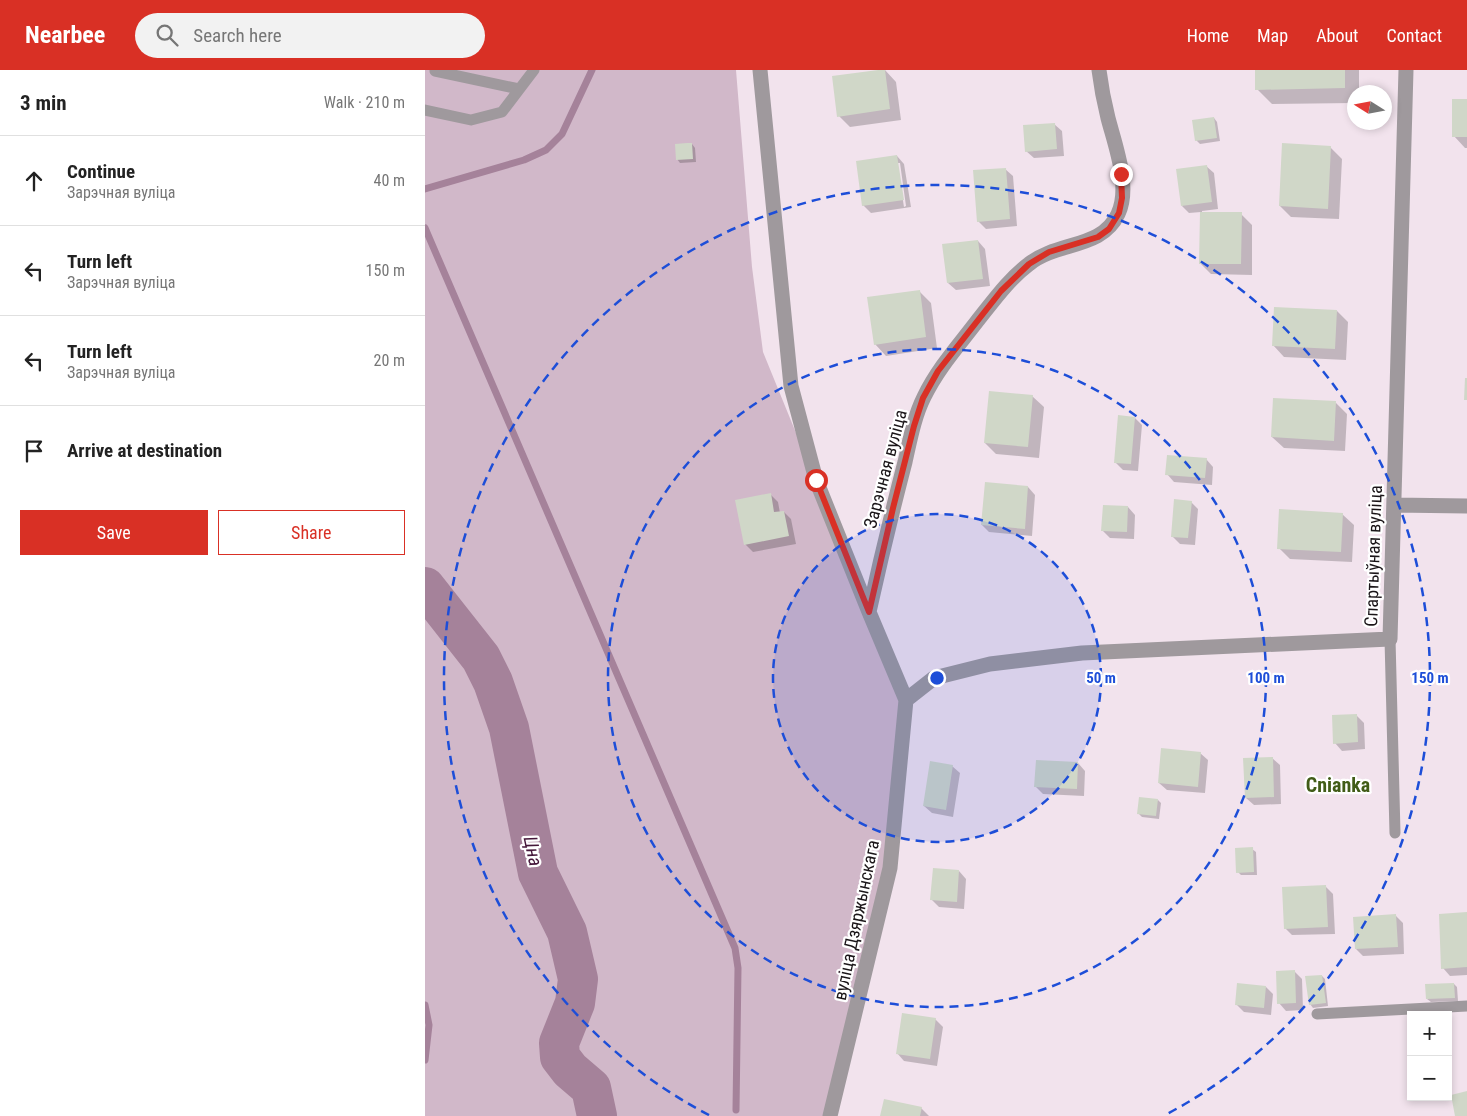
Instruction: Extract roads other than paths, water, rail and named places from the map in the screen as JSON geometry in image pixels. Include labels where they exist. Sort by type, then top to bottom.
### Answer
[{"type":"street","name":"Зарэчная вуліца","points":[[760,70],[791,386],[816,480],[906,700]]},
{"type":"street","name":"Зарэчная вуліца","points":[[869,612],[914,426],[923,398],[938,371],[1001,291],[1029,264],[1049,252],[1098,237],[1109,229],[1119,213],[1122,198],[1121,174],[1117,148],[1101,89],[1099,70]]},
{"type":"street","name":"Спартыўная вуліца","points":[[906,700],[934,678],[990,664],[1018,660],[1082,652],[1389,639],[1406,70]]},
{"type":"street","points":[[1394,505],[1467,506]]},
{"type":"street","name":"вуліца Дзяржынскага","points":[[830,1116],[890,868],[906,700]]},
{"type":"lane","points":[[425,110],[471,120],[502,112],[534,70]]},
{"type":"lane","points":[[435,71],[519,90]]},
{"type":"lane","points":[[1389,639],[1395,833]]},
{"type":"lane","points":[[1317,1014],[1467,1006]]},
{"type":"waterway","points":[[425,189],[524,160],[546,150],[562,134],[592,70]]},
{"type":"waterway","points":[[425,228],[735,948],[738,968],[736,1110]]},
{"type":"waterway","name":"Цна","points":[[425,587],[481,658],[493,682],[509,728],[538,873],[567,932],[578,979],[575,1003],[559,1043],[560,1057],[570,1070],[591,1088],[597,1116]]},
{"type":"waterway","points":[[425,1005],[429,1025],[425,1060]]},
{"type":"district","name":"Cnianka","points":[[1338,785]]}]
